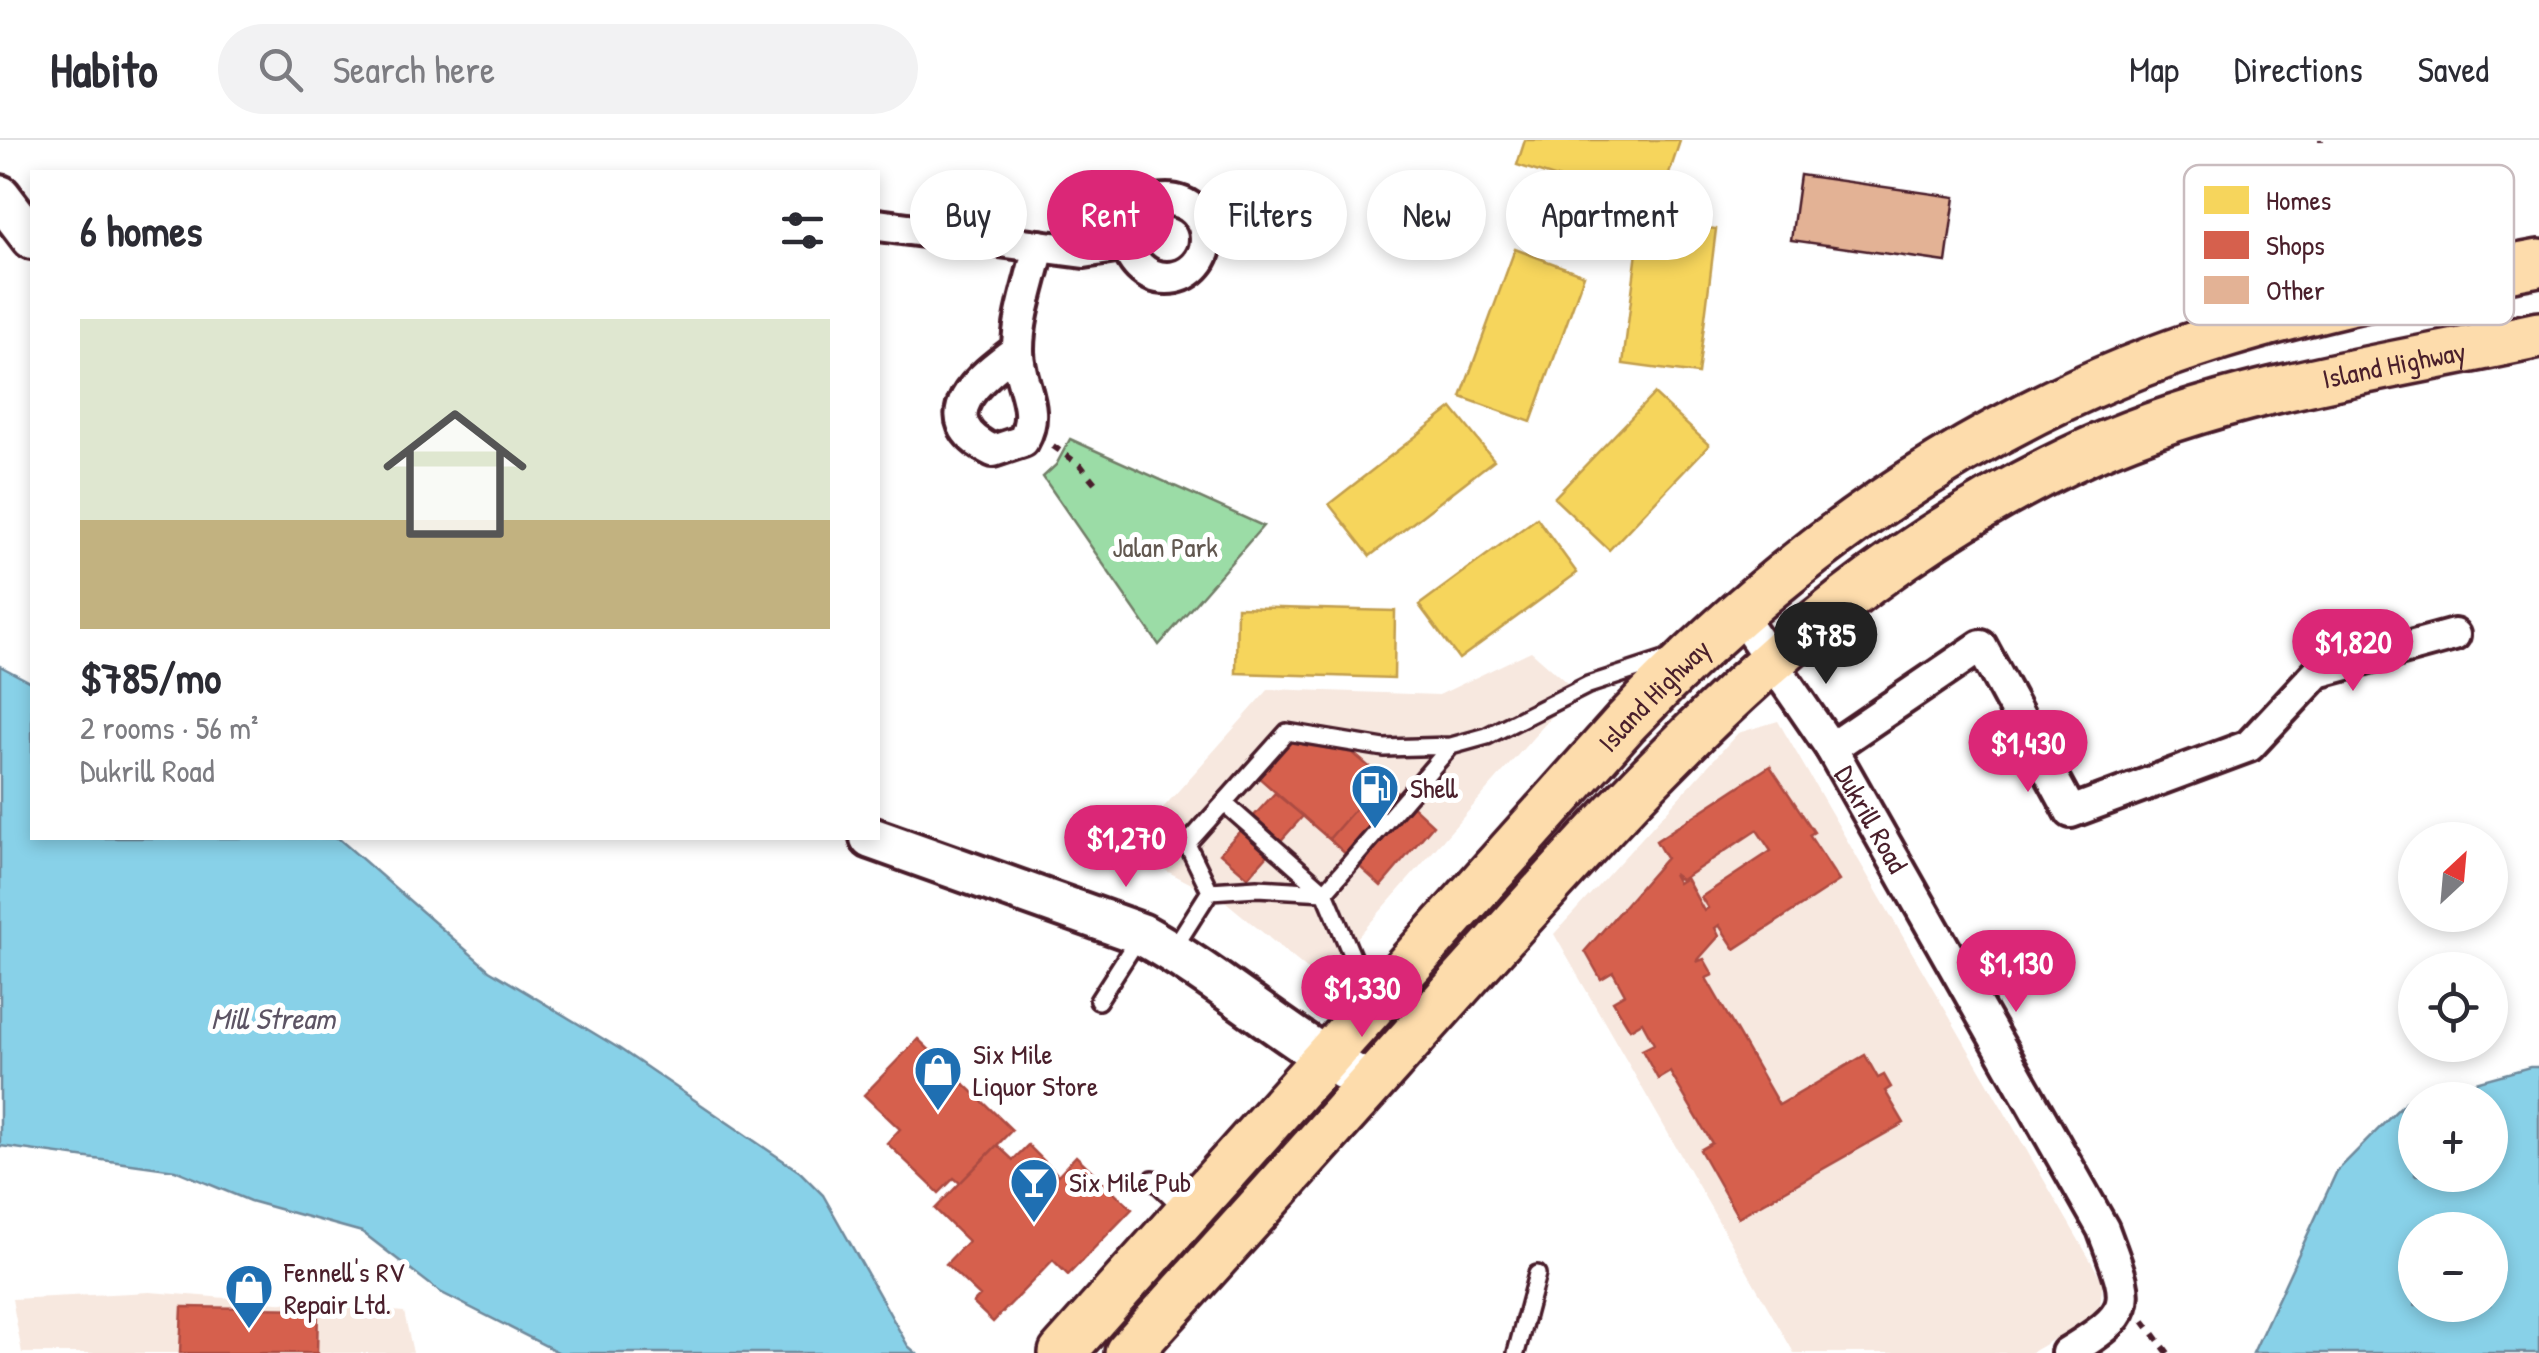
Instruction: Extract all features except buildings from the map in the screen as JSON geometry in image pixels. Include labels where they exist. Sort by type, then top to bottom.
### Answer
[{"type":"main road","points":[[0,196],[30,235]]},
{"type":"main road","name":"Island Highway","points":[[2514,268],[2539,263]]},
{"type":"main road","name":"Island Highway","points":[[1062,1353],[1372,1002],[1693,651],[1737,612],[1805,555],[1924,472],[2098,385],[2263,325]]},
{"type":"main road","name":"Island Highway","points":[[1128,1353],[1704,718],[1836,602],[1932,535],[2072,458],[2210,408],[2539,335]]},
{"type":"main road","points":[[876,840],[1156,942],[1322,1058],[1370,1084]]},
{"type":"street","points":[[880,225],[1047,247]]},
{"type":"street","points":[[1018,350],[978,379],[963,403],[962,424],[974,442],[993,450],[1022,442],[1028,432],[1032,405],[1018,350],[1039,246]]},
{"type":"street","name":"Dukrill Road","points":[[1737,612],[1830,748],[2103,1229],[2124,1287],[2124,1304],[2118,1319],[2068,1353]]},
{"type":"street","points":[[1830,748],[1981,646],[2071,812],[2250,746],[2318,672],[2454,635]]},
{"type":"lane","points":[[1210,891],[1187,844],[1286,732],[1384,748],[1451,746],[1499,730],[1588,685],[1693,651]]},
{"type":"lane","points":[[1325,892],[1451,746]]},
{"type":"lane","points":[[1224,803],[1325,892],[1372,1002]]},
{"type":"lane","points":[[1098,1001],[1210,891],[1257,888],[1325,892]]},
{"type":"lane","points":[[1153,1179],[1187,1211]]},
{"type":"lane","points":[[1516,1353],[1537,1274]]},
{"type":"path","points":[[1028,432],[1061,450],[1099,488]]},
{"type":"path","points":[[2154,1330],[2168,1353]]},
{"type":"shaded area","points":[[1531,651],[1575,690],[1320,980],[1226,902],[1159,867],[1122,854],[1269,689],[1439,695]]},
{"type":"shaded area","points":[[1778,721],[2103,1282],[2099,1313],[2030,1353],[1794,1353],[1554,934],[1738,733]]},
{"type":"shaded area","points":[[150,1292],[404,1312],[413,1353],[22,1353],[12,1299]]},
{"type":"green space","name":"Jalan Park","points":[[1070,439],[1263,526],[1159,645],[1043,477],[1056,465]]},
{"type":"water","name":"Mill Stream","points":[[0,666],[30,682],[30,840],[340,840],[489,970],[620,1049],[800,1172],[823,1195],[908,1346],[916,1353],[560,1353],[440,1292],[362,1232],[250,1201],[175,1170],[0,1146]]},
{"type":"water","points":[[2539,1067],[2539,1353],[2253,1353],[2337,1171],[2398,1109],[2398,1192],[2508,1192],[2508,1082],[2475,1082]]},
{"type":"place","name":"Shell","points":[[1375,830]]},
{"type":"place","name":"Six Mile Liquor Store","points":[[938,1112]]},
{"type":"place","name":"Six Mile Pub","points":[[1034,1224]]},
{"type":"place","name":"Fennell's RV Repair Ltd.","points":[[249,1330]]}]
